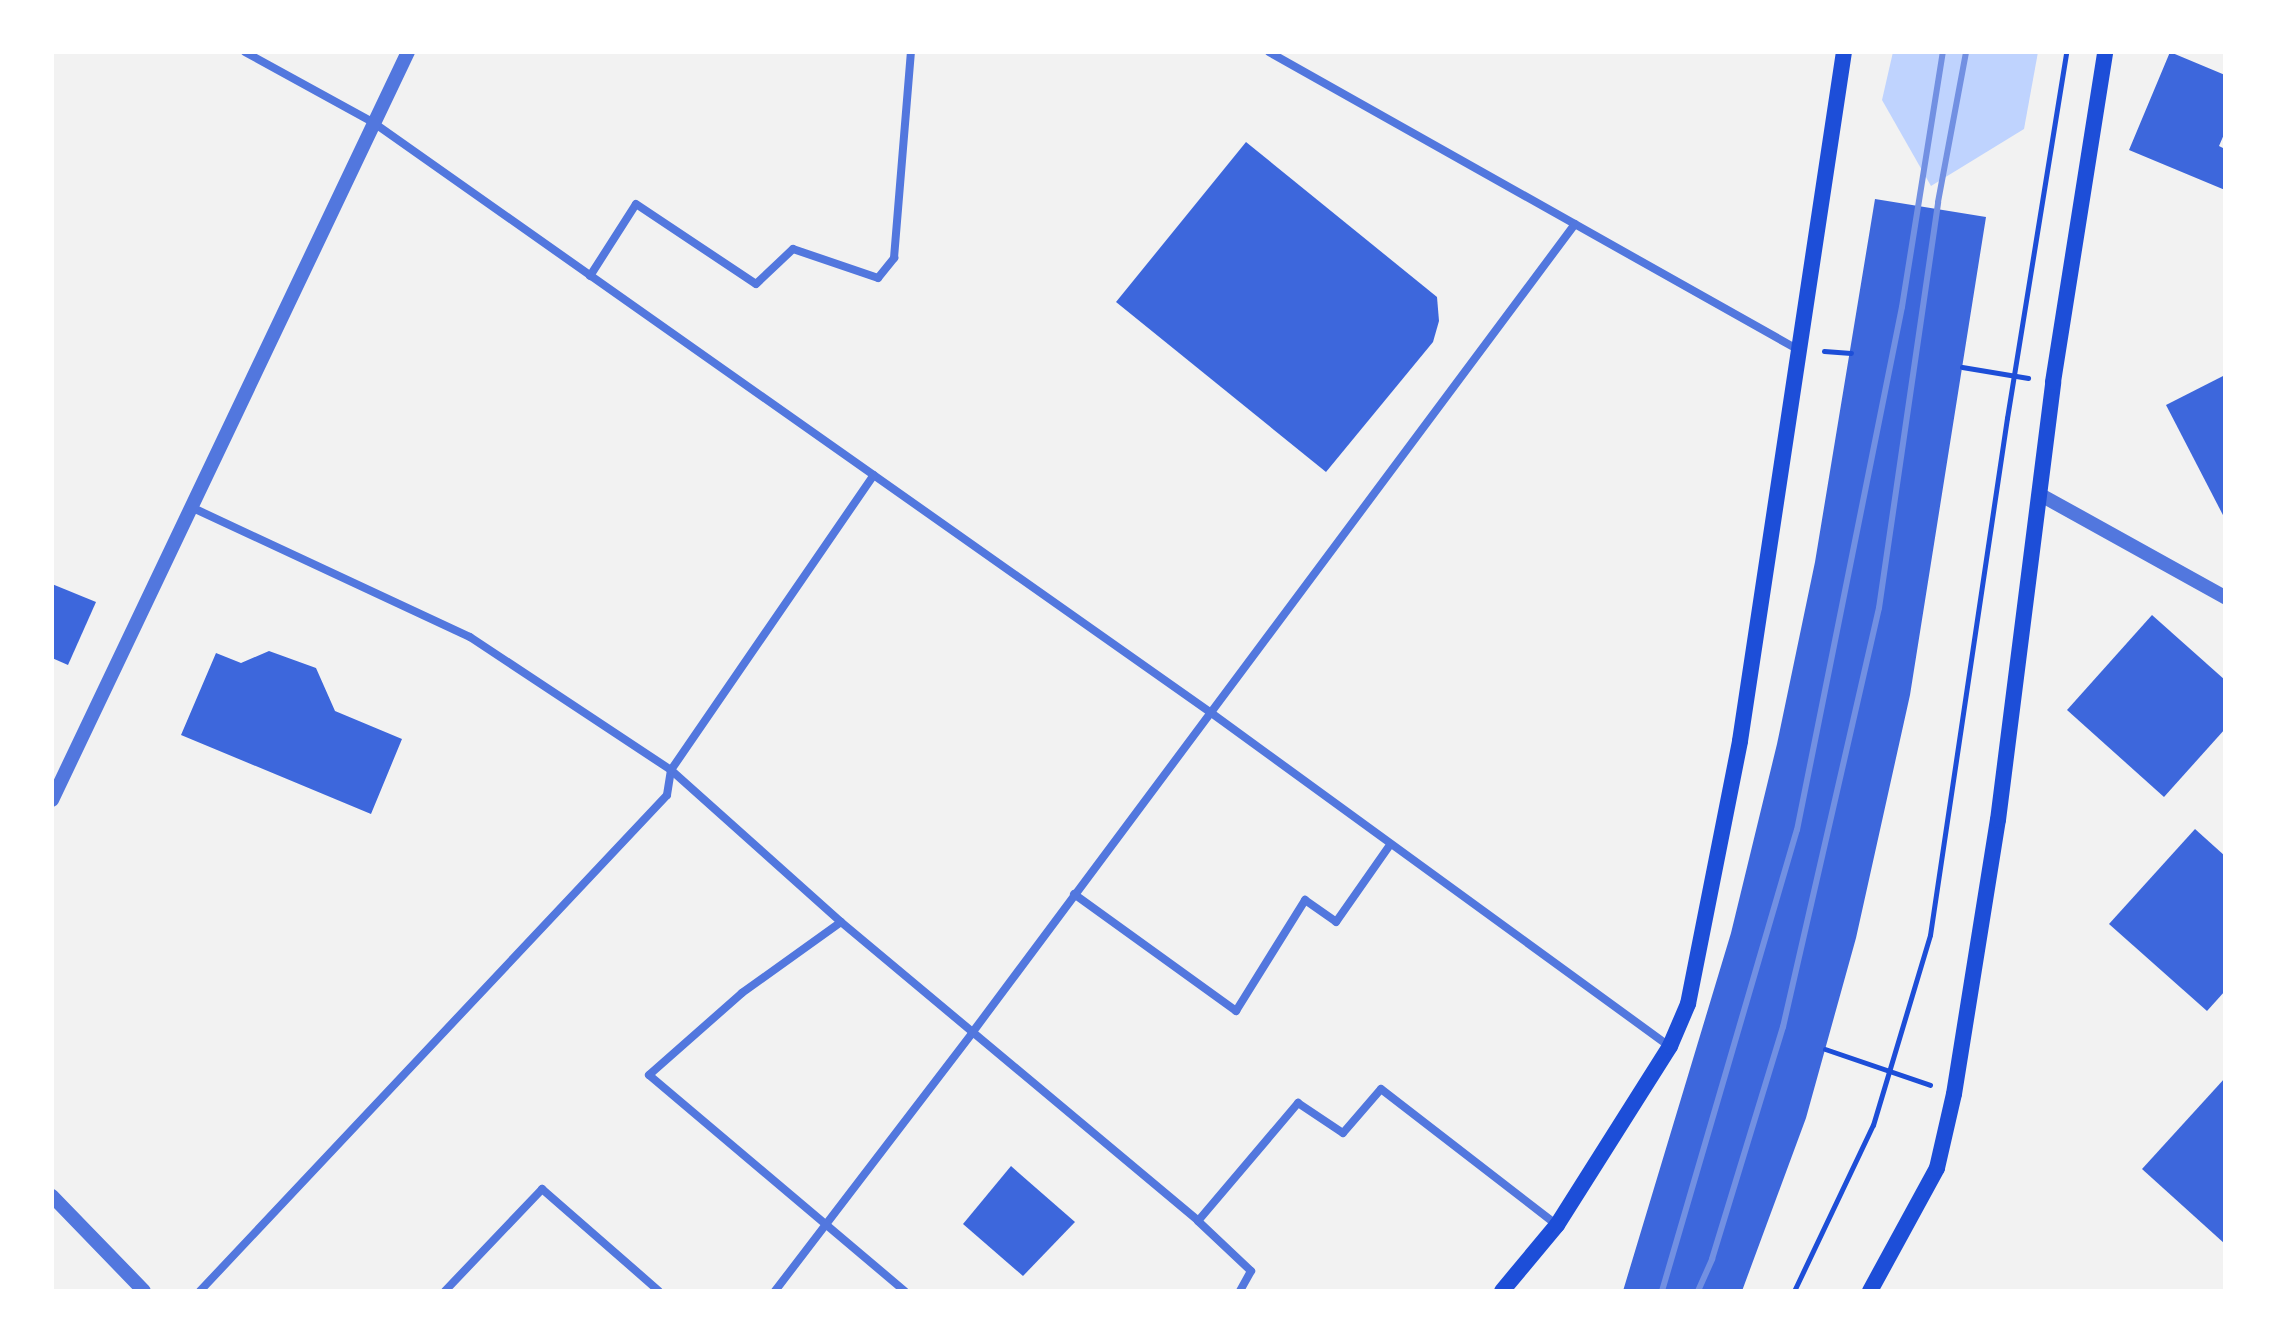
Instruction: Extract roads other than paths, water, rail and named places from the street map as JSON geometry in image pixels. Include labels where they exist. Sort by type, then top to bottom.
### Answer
[{"type":"main road","points":[[1502,1291],[1557,1225],[1670,1046],[1688,1004],[1740,741],[1844,52]]},
{"type":"main road","points":[[1870,1291],[1937,1168],[1954,1094],[1998,820],[2053,382],[2105,52]]},
{"type":"street","points":[[245,52],[374,123],[1210,712],[1670,1046]]},
{"type":"street","points":[[52,800],[408,52]]},
{"type":"street","points":[[590,276],[636,204],[756,284],[793,249],[878,278],[894,258],[911,52]]},
{"type":"street","points":[[1269,52],[1797,349]]},
{"type":"street","points":[[775,1291],[972,1033],[1575,224]]},
{"type":"street","points":[[200,1291],[667,795],[671,770],[874,475]]},
{"type":"street","points":[[2039,494],[2225,597]]},
{"type":"street","points":[[191,507],[470,637],[671,770],[841,922],[1198,1221],[1251,1271],[1240,1291]]},
{"type":"street","points":[[1074,894],[1236,1011],[1305,900],[1336,922],[1390,845]]},
{"type":"street","points":[[841,922],[742,993],[649,1075],[905,1291]]},
{"type":"street","points":[[1198,1221],[1298,1103],[1343,1133],[1381,1089],[1557,1225]]},
{"type":"street","points":[[445,1291],[542,1189],[659,1291]]},
{"type":"street","points":[[52,1196],[144,1291]]},
{"type":"water","points":[[1893,52],[2038,52],[2024,129],[1931,186],[1882,100]]},
{"type":"railway","points":[[1662,1291],[1797,830],[1902,307],[1943,52]]},
{"type":"railway","points":[[1698,1291],[1712,1259],[1783,1027],[1879,608],[1938,202],[1966,52]]}]
